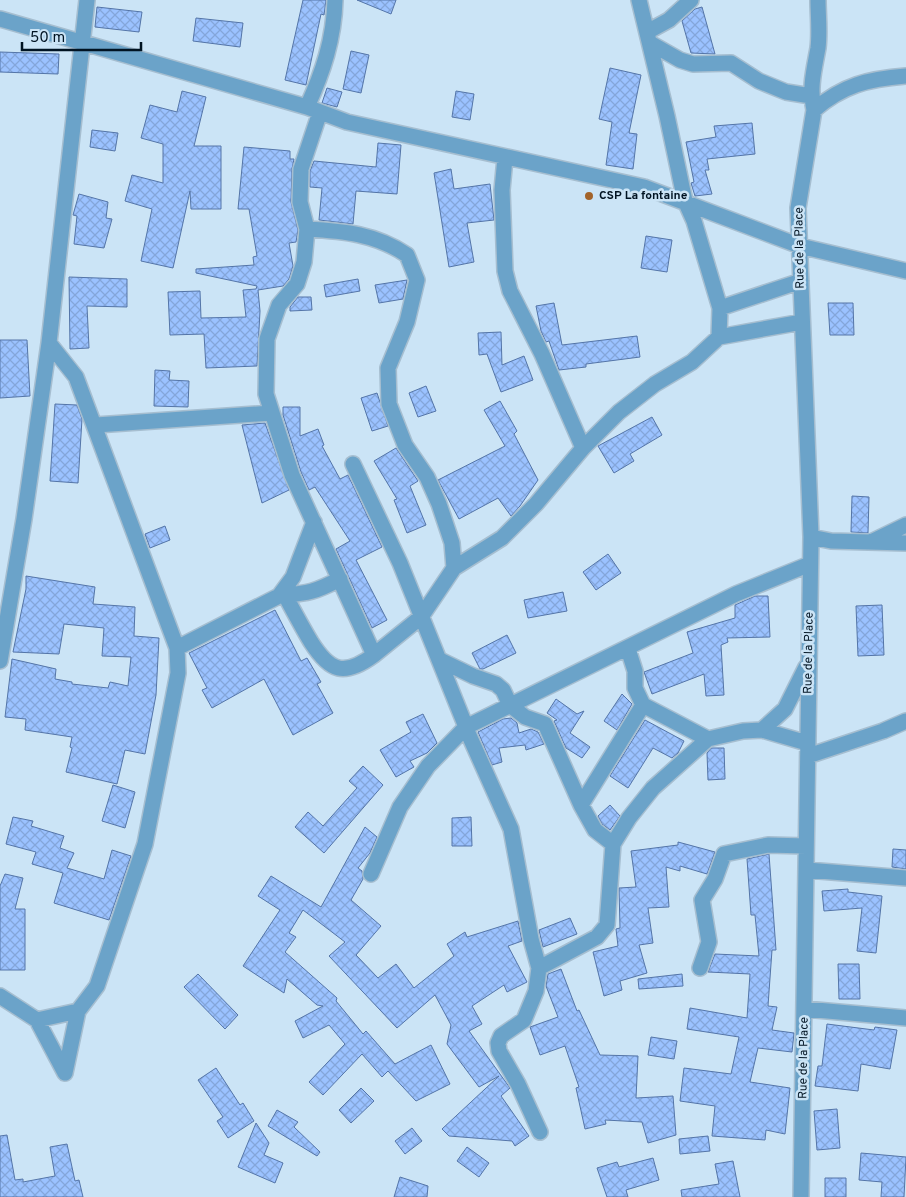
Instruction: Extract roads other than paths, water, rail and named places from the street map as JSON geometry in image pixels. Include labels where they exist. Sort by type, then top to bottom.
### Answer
[{"type":"street","points":[[0,661],[24,519],[49,343],[87,0]]},
{"type":"street","points":[[335,0],[332,37],[321,75],[301,169],[300,202],[307,229],[300,275],[297,284],[278,305],[266,338],[266,394],[292,475],[374,655]]},
{"type":"street","points":[[638,0],[685,202],[694,221],[720,308],[719,337]]},
{"type":"street","points":[[648,38],[691,0]]},
{"type":"street","name":"Rue de la Place","points":[[801,1197],[811,537],[798,208],[812,103],[813,66],[818,47],[818,0]]},
{"type":"street","points":[[0,19],[313,110],[347,122],[644,187],[800,246],[906,271]]},
{"type":"street","points":[[648,38],[680,60],[693,64],[731,63],[759,82],[812,103],[856,84],[881,78],[906,76]]},
{"type":"street","points":[[505,158],[502,190],[505,271],[510,291],[542,354],[583,448]]},
{"type":"street","points":[[307,229],[339,230],[373,237],[407,255],[417,280],[407,322],[388,368],[389,404],[406,445],[427,477],[440,504],[452,543],[454,568]]},
{"type":"street","points":[[720,308],[801,281]]},
{"type":"street","points":[[282,596],[322,659],[332,667],[347,669],[362,664],[422,617],[454,568],[502,538],[536,504],[583,448],[626,406],[655,384],[692,362],[719,337],[802,322]]},
{"type":"street","points":[[0,996],[37,1020],[65,1073],[78,1010],[97,986],[145,844],[178,673],[177,648],[96,426],[76,377],[49,343]]},
{"type":"street","points":[[96,426],[271,413]]},
{"type":"street","points":[[353,464],[400,563],[467,730],[511,829],[529,931],[539,968],[536,990],[524,1020],[501,1036],[498,1042],[499,1051],[518,1084],[540,1132]]},
{"type":"street","points":[[282,596],[293,578],[314,522]]},
{"type":"street","points":[[870,543],[906,525]]},
{"type":"street","points":[[811,537],[831,541],[906,543]]},
{"type":"street","points":[[370,874],[400,807],[428,766],[467,730],[510,705],[628,649],[736,594],[810,564]]},
{"type":"street","points":[[177,648],[282,596],[314,593],[340,580]]},
{"type":"street","points":[[628,649],[635,672],[634,688],[643,705],[708,739]]},
{"type":"street","points":[[762,730],[785,709],[800,684],[810,659]]},
{"type":"street","points":[[440,660],[473,676],[496,684],[503,690],[510,705],[525,717],[545,724],[580,805],[595,830],[613,844]]},
{"type":"street","points":[[580,805],[643,705]]},
{"type":"street","points":[[539,968],[597,938],[607,925],[613,844],[629,818],[653,788],[708,739],[742,731],[762,730],[808,750],[883,732],[906,721]]},
{"type":"street","points":[[700,968],[709,942],[702,900],[715,879],[724,854],[768,845],[806,846]]},
{"type":"street","points":[[807,870],[906,878]]},
{"type":"street","points":[[805,1009],[906,1018]]},
{"type":"street","points":[[37,1020],[78,1010]]},
{"type":"place","name":"CSP La fontaine","points":[[589,196]]}]
